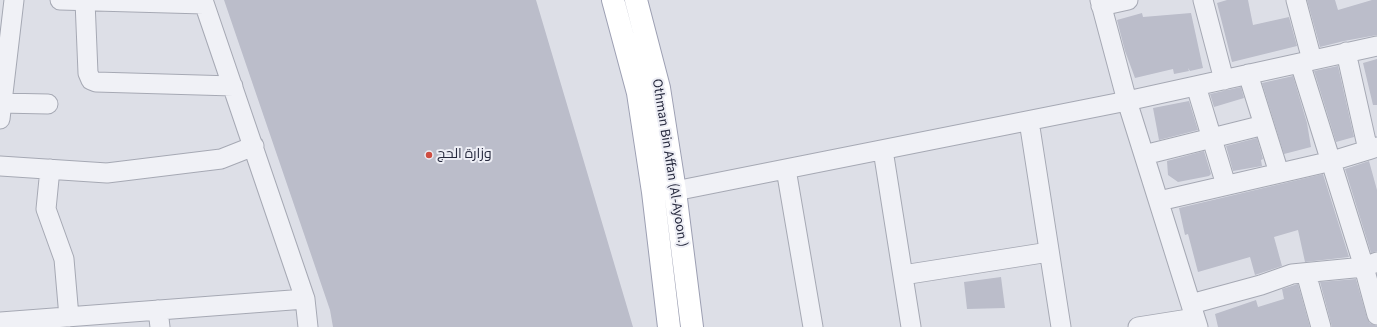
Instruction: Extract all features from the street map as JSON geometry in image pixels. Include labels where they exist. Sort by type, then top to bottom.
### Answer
[{"type":"main road","name":"Othman Bin Affan (Al-Ayoon.)","points":[[613,0],[638,93],[653,192],[669,327]]},
{"type":"main road","name":"Othman Bin Affan (Al-Ayoon.)","points":[[636,0],[659,88],[675,191],[692,327]]},
{"type":"street","points":[[14,0],[1,108],[48,104]]},
{"type":"street","points":[[60,0],[204,2],[305,299],[308,327]]},
{"type":"street","points":[[1128,0],[1101,3],[1127,101],[1195,316]]},
{"type":"street","points":[[1203,0],[1224,80]]},
{"type":"street","points":[[1296,0],[1306,61],[1332,161],[1371,265],[1377,315]]},
{"type":"street","points":[[85,1],[88,73],[91,80],[96,82],[233,86]]},
{"type":"street","points":[[675,191],[1127,101],[1377,46]]},
{"type":"street","points":[[1159,201],[1332,161],[1373,148],[1346,52]]},
{"type":"street","points":[[1248,74],[1279,173]]},
{"type":"street","points":[[1196,86],[1226,185]]},
{"type":"street","points":[[1029,121],[1061,327]]},
{"type":"street","points":[[1144,154],[1264,125]]},
{"type":"street","points":[[0,166],[107,173],[221,159],[254,146]]},
{"type":"street","points":[[883,150],[911,327]]},
{"type":"street","points":[[50,169],[46,209],[64,259],[69,317]]},
{"type":"street","points":[[786,169],[813,327]]},
{"type":"street","points":[[903,275],[1049,252]]},
{"type":"street","points":[[1138,327],[1195,316],[1261,285],[1292,274],[1371,265]]},
{"type":"street","points":[[1306,273],[1321,327]]},
{"type":"street","points":[[0,322],[69,317],[159,318],[305,299]]},
{"type":"building","name":"وزارة الحج","points":[[224,0],[536,0],[633,327],[333,327],[330,310]]},
{"type":"building","points":[[1227,0],[1248,0],[1253,25],[1289,17],[1297,46],[1232,62],[1217,3]]},
{"type":"building","points":[[1307,0],[1335,0],[1338,10],[1372,0],[1377,0],[1377,35],[1320,47]]},
{"type":"building","points":[[1142,13],[1143,17],[1191,13],[1203,68],[1190,71],[1188,68],[1189,71],[1174,74],[1173,69],[1135,78],[1125,51],[1117,20]]},
{"type":"building","points":[[1377,59],[1377,105],[1373,105],[1363,63]]},
{"type":"building","points":[[1338,66],[1354,137],[1336,142],[1314,71]]},
{"type":"building","points":[[1293,76],[1307,123],[1311,147],[1284,154],[1262,83]]},
{"type":"building","points":[[1241,87],[1244,98],[1214,107],[1210,94]]},
{"type":"building","points":[[1189,101],[1198,130],[1159,140],[1153,108]]},
{"type":"building","points":[[1257,138],[1263,159],[1261,160],[1262,166],[1233,171],[1226,146]]},
{"type":"building","points":[[1204,151],[1211,174],[1209,176],[1178,182],[1168,175],[1167,161]]},
{"type":"building","points":[[1369,161],[1377,190],[1377,251],[1371,253],[1345,169]]},
{"type":"building","points":[[1323,174],[1349,257],[1305,262],[1298,230],[1274,237],[1282,266],[1255,275],[1250,257],[1198,272],[1188,234],[1185,235],[1179,208]]},
{"type":"building","points":[[1001,277],[1005,308],[967,309],[964,282]]},
{"type":"building","points":[[1356,279],[1367,318],[1370,323],[1377,327],[1332,327],[1320,282]]},
{"type":"building","points":[[1298,284],[1310,327],[1218,327],[1215,314],[1256,300],[1258,307],[1284,299],[1282,289]]},
{"type":"place","name":"وزارة الحج","points":[[429,155]]}]
